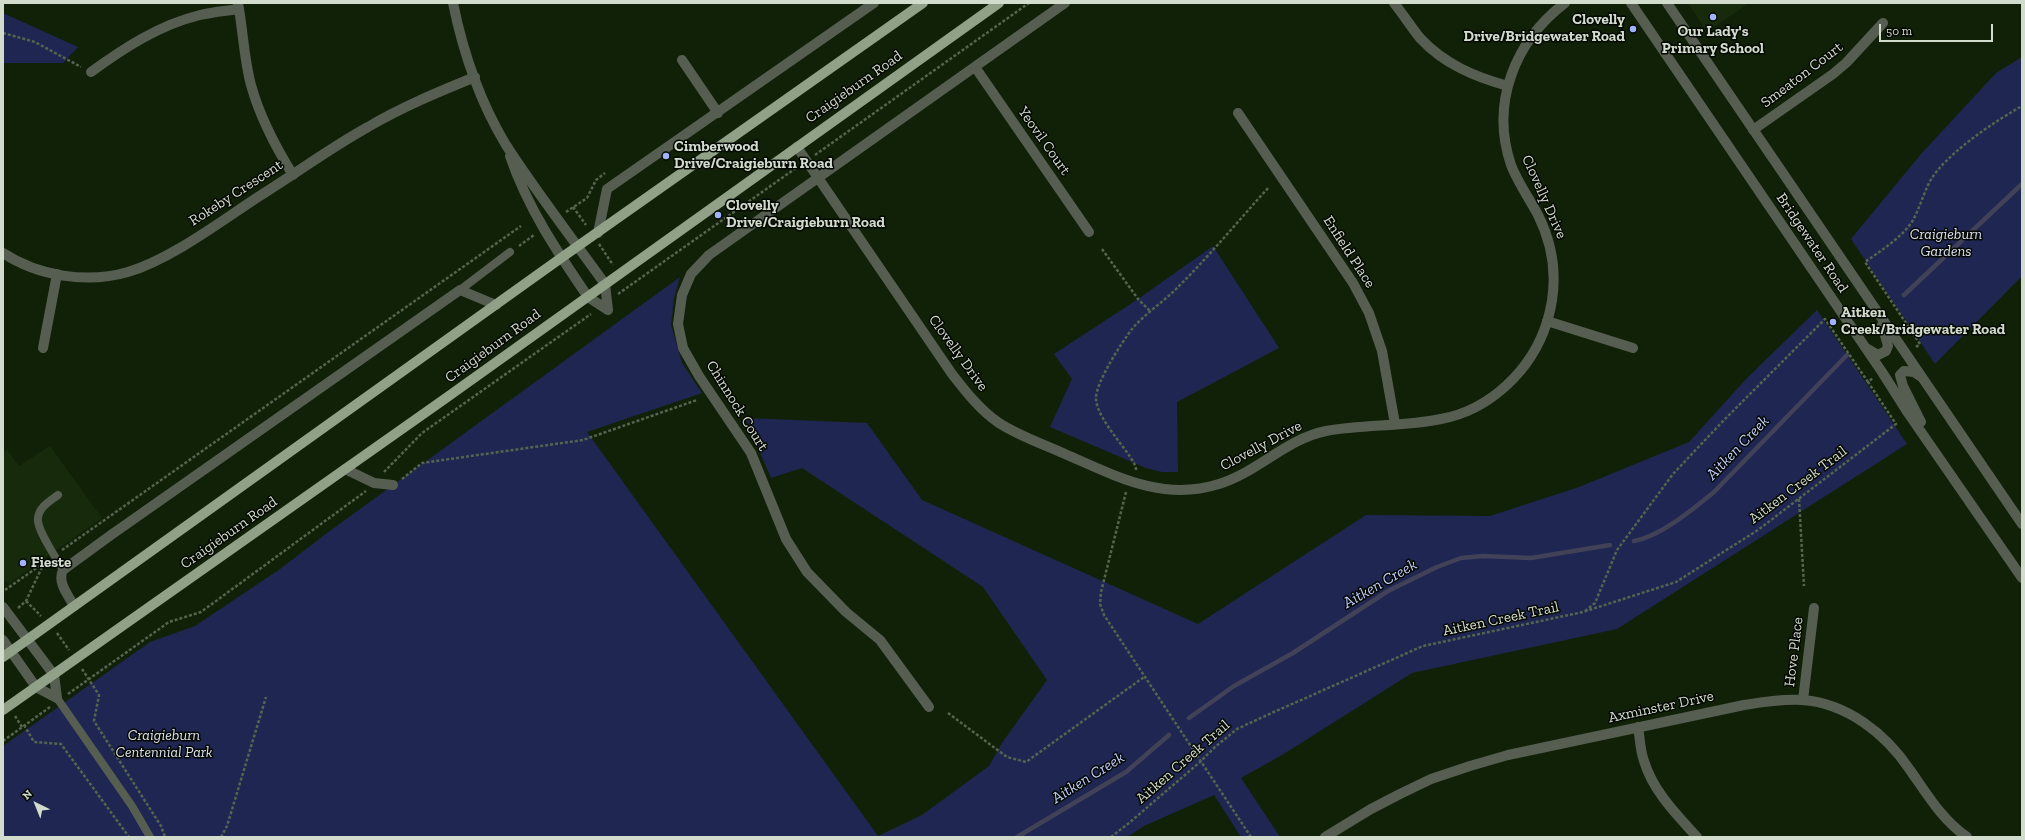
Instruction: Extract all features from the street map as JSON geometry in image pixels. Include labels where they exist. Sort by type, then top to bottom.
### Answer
[{"type":"main road","name":"Craigieburn Road","points":[[7,654],[496,304],[923,3]]},
{"type":"main road","name":"Craigieburn Road","points":[[3,710],[588,297],[999,3]]},
{"type":"street","points":[[453,3],[464,50],[492,118],[506,145],[557,219],[605,284],[608,310],[588,297],[561,258],[518,178],[506,145]]},
{"type":"street","points":[[598,233],[607,189],[874,3]]},
{"type":"street","name":"Chinnock Court","points":[[930,708],[880,640],[846,612],[807,572],[786,539],[751,452],[699,376],[683,348],[678,324],[682,295],[691,274],[710,255],[1065,3]]},
{"type":"street","points":[[1394,3],[1420,38],[1446,61],[1473,75],[1508,86]]},
{"type":"street","name":"Clovelly Drive","points":[[797,147],[819,177],[952,374],[975,403],[998,423],[1140,486],[1172,490],[1204,488],[1232,479],[1307,436],[1340,429],[1450,417],[1490,398],[1515,378],[1524,367],[1534,351],[1547,321],[1555,283],[1553,262],[1543,227],[1519,184],[1511,163],[1505,131],[1508,86],[1513,69],[1527,43],[1543,22],[1565,3]]},
{"type":"street","name":"Bridgewater Road","points":[[1631,3],[2022,578]]},
{"type":"street","name":"Bridgewater Road","points":[[1667,3],[2022,524]]},
{"type":"street","points":[[91,72],[139,39],[200,15],[239,6],[247,64],[257,106],[276,146],[293,175]]},
{"type":"street","name":"Smeaton Court","points":[[1753,130],[1833,74],[1846,63],[1883,23]]},
{"type":"street","points":[[682,60],[718,113]]},
{"type":"street","name":"Yeovil Court","points":[[975,67],[1089,232]]},
{"type":"street","name":"Rokeby Crescent","points":[[3,253],[19,262],[57,274],[90,278],[109,276],[143,266],[188,242],[367,127],[474,77]]},
{"type":"street","name":"Enfield Place","points":[[1238,112],[1353,283],[1369,313],[1382,351],[1395,424]]},
{"type":"street","points":[[43,348],[57,274]]},
{"type":"street","points":[[74,606],[62,583],[60,575],[63,570],[460,290],[496,304]]},
{"type":"street","points":[[1863,345],[1878,355],[1886,351],[1888,346],[1886,335],[1877,312]]},
{"type":"street","points":[[1547,321],[1633,348]]},
{"type":"street","points":[[1921,377],[1908,370],[1904,370],[1900,375],[1903,386],[1931,445]]},
{"type":"street","points":[[345,469],[374,483],[393,485]]},
{"type":"street","name":"Hove Place","points":[[1803,700],[1814,608]]},
{"type":"street","points":[[6,611],[54,675],[58,699]]},
{"type":"street","points":[[3,640],[7,654],[36,687],[58,699]]},
{"type":"street","name":"Axminster Drive","points":[[1325,837],[1370,809],[1432,779],[1508,755],[1759,702],[1773,700],[1803,700],[1826,705],[1847,713],[1866,724],[1883,737],[1896,751],[1936,808],[1949,823],[1967,837]]},
{"type":"street","points":[[1638,727],[1644,760],[1650,776],[1667,804],[1697,837]]},
{"type":"lane","points":[[460,290],[510,252]]},
{"type":"lane","points":[[58,495],[46,504],[40,511],[37,519],[41,530],[63,570]]},
{"type":"lane","points":[[58,699],[132,806],[150,837]]},
{"type":"path","points":[[3,34],[35,42],[70,59],[91,72]]},
{"type":"path","points":[[1865,262],[1907,228],[1913,221],[1930,180],[1946,161],[1996,121],[2022,106]]},
{"type":"path","points":[[1137,468],[1111,432],[1100,411],[1096,399],[1096,388],[1132,328],[1173,292],[1269,187]]},
{"type":"path","points":[[4,590],[521,226]]},
{"type":"path","points":[[510,252],[544,228]]},
{"type":"path","points":[[1102,249],[1138,299],[1151,312]]},
{"type":"path","points":[[3,741],[58,699],[89,679],[169,622],[201,612],[361,496],[422,433],[595,311]]},
{"type":"path","points":[[1583,612],[1595,603],[1617,550],[1673,474],[1724,420],[1825,319],[1868,382]]},
{"type":"path","points":[[393,485],[422,463],[583,440],[697,400]]},
{"type":"path","name":"Aitken Creek Trail","points":[[1111,837],[1237,729],[1423,646],[1583,612],[1676,582],[1758,530],[1896,424]]},
{"type":"path","points":[[1124,496],[1100,604],[1104,615],[1251,837]]},
{"type":"path","points":[[1798,498],[1804,586]]},
{"type":"path","points":[[6,611],[26,601],[45,562]]},
{"type":"path","points":[[26,601],[49,624],[99,695],[94,721],[161,826],[165,837]]},
{"type":"path","points":[[948,712],[1007,757],[1026,762],[1144,677]]},
{"type":"path","points":[[221,837],[227,826],[266,697]]},
{"type":"path","points":[[24,726],[34,742],[61,744],[129,837]]},
{"type":"shaded area","name":"Our Lady's Primary School","points":[[1688,3],[1749,3],[1707,32]]},
{"type":"shaded area","points":[[50,446],[102,518],[10,583],[3,581],[3,453],[7,450],[19,466]]},
{"type":"green space","points":[[3,13],[78,47],[63,63],[3,63]]},
{"type":"green space","name":"Craigieburn Gardens","points":[[2022,57],[2022,276],[1935,364],[1851,239],[1921,154],[1996,73]]},
{"type":"green space","points":[[1213,246],[1279,348],[1177,402],[1178,472],[1162,472],[1146,468],[1050,427],[1072,379],[1054,354],[1138,299]]},
{"type":"green space","name":"Craigieburn Centennial Park","points":[[680,277],[674,298],[671,325],[682,363],[702,393],[587,432],[878,836],[922,815],[989,766],[1002,743],[1047,680],[983,587],[802,468],[771,478],[745,418],[867,423],[922,500],[1198,624],[1366,515],[1490,516],[1579,487],[1689,442],[1747,378],[1817,310],[1907,444],[1617,629],[1412,673],[1282,755],[1241,778],[1280,837],[1241,837],[1214,795],[1144,826],[1127,837],[3,837],[3,746],[150,642],[195,626],[280,569],[327,533]]},
{"type":"waterway","name":"Aitken Creek","points":[[1904,295],[2022,184]]},
{"type":"waterway","name":"Aitken Creek","points":[[1634,541],[1655,534],[1666,528],[1687,514],[1714,492],[1847,355]]},
{"type":"waterway","name":"Aitken Creek","points":[[1189,718],[1234,686],[1293,653],[1388,591],[1437,567],[1461,558],[1483,556],[1531,558],[1610,545]]},
{"type":"waterway","name":"Aitken Creek","points":[[1017,837],[1126,772],[1169,735]]},
{"type":"place","name":"Our Lady's Primary School","points":[[1713,17]]},
{"type":"place","name":"Clovelly Drive/Bridgewater Road","points":[[1633,29]]},
{"type":"place","name":"Cimberwood Drive/Craigieburn Road","points":[[666,156]]},
{"type":"place","name":"Clovelly Drive/Craigieburn Road","points":[[718,215]]},
{"type":"place","name":"Aitken Creek/Bridgewater Road","points":[[1833,322]]},
{"type":"place","name":"Fieste","points":[[23,563]]}]
